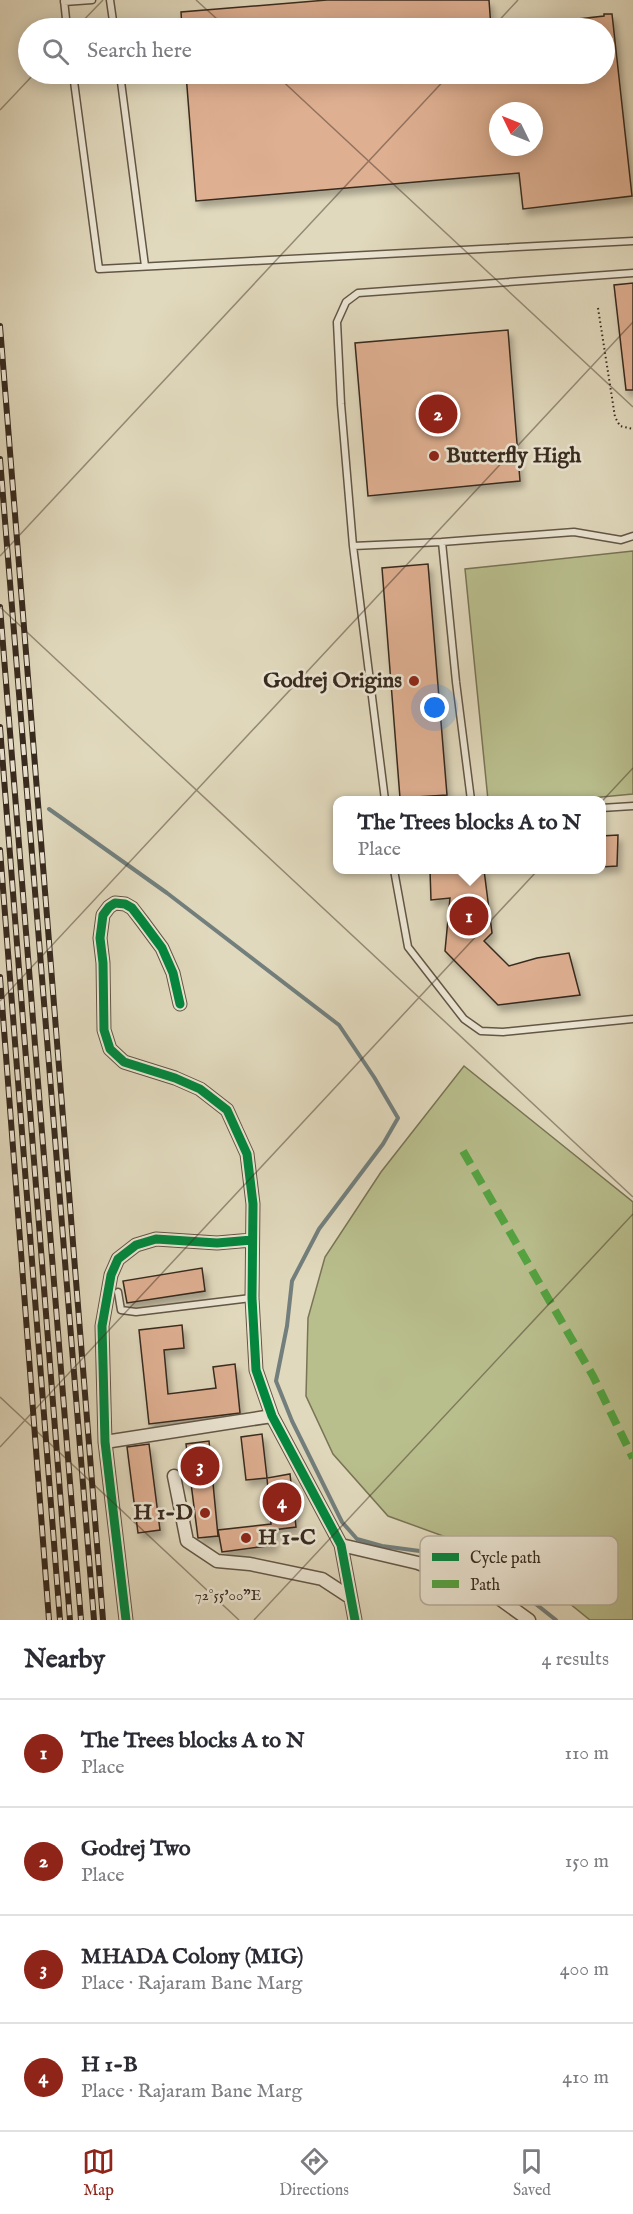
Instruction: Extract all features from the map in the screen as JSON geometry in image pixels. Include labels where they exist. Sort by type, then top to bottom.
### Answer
[{"type":"street","points":[[180,1004],[173,973],[162,948],[132,908],[125,904],[115,903],[103,915],[100,938],[103,963],[104,1030],[110,1049],[124,1062],[175,1078],[200,1089],[227,1110],[247,1154],[253,1204],[252,1298],[256,1370],[272,1416],[341,1545],[355,1620]]},
{"type":"street","points":[[126,1620],[105,1442],[102,1326],[111,1275],[118,1259],[136,1245],[156,1239],[217,1243],[252,1240]]},
{"type":"street","points":[[105,1442],[272,1416]]},
{"type":"street","points":[[174,1476],[187,1541],[217,1561],[250,1564],[322,1579],[351,1598]]},
{"type":"street","points":[[341,1545],[420,1566]]},
{"type":"street","points":[[508,1605],[529,1620]]},
{"type":"lane","points":[[66,18],[64,1],[92,0]]},
{"type":"lane","points":[[110,0],[113,18]]},
{"type":"lane","points":[[74,84],[99,269],[633,241]]},
{"type":"lane","points":[[121,84],[146,266]]},
{"type":"lane","points":[[384,796],[353,546],[341,404],[338,322],[346,302],[358,293],[633,273]]},
{"type":"lane","points":[[353,546],[574,532],[621,540],[633,536]]},
{"type":"lane","points":[[442,542],[470,796]]},
{"type":"lane","points":[[606,808],[633,806]]},
{"type":"lane","points":[[395,874],[408,947],[464,1019],[481,1031],[503,1032],[633,1019]]},
{"type":"lane","points":[[118,1292],[121,1310],[136,1312],[252,1298]]},
{"type":"path","points":[[598,308],[615,417],[620,426],[633,429]]},
{"type":"green space","points":[[633,551],[633,794],[606,797],[488,796],[465,569]]},
{"type":"green space","points":[[464,1066],[633,1202],[633,1620],[590,1620],[571,1605],[618,1605],[618,1536],[443,1536],[388,1516],[333,1454],[306,1396],[308,1318],[325,1257],[381,1172]]},
{"type":"building","points":[[327,0],[489,0],[490,18],[181,18],[181,12]]},
{"type":"building","points":[[612,14],[612,18],[586,18]]},
{"type":"building","points":[[615,41],[632,196],[523,209],[519,173],[196,201],[187,84],[615,84]]},
{"type":"building","points":[[633,283],[633,390],[626,390],[614,285]]},
{"type":"building","points":[[508,330],[520,481],[368,496],[355,343]]},
{"type":"building","name":"Godrej Origins","points":[[428,564],[447,795],[400,796],[382,568]]},
{"type":"building","points":[[618,835],[617,866],[606,867],[606,836]]},
{"type":"building","points":[[430,874],[485,874],[492,933],[484,941],[509,966],[537,958],[569,953],[580,995],[498,1005],[445,951],[450,898],[431,900]]},
{"type":"building","points":[[202,1268],[205,1291],[127,1303],[123,1281]]},
{"type":"building","points":[[182,1325],[184,1348],[164,1350],[168,1394],[216,1388],[213,1367],[235,1364],[240,1413],[149,1424],[139,1330]]},
{"type":"building","points":[[262,1434],[267,1478],[246,1480],[241,1437]]},
{"type":"building","points":[[209,1441],[218,1536],[198,1538],[186,1444]]},
{"type":"building","points":[[149,1444],[160,1530],[138,1533],[127,1447]]},
{"type":"building","points":[[290,1474],[296,1527],[273,1530],[274,1545],[222,1552],[218,1530],[271,1524],[267,1478]]},
{"type":"waterway","points":[[49,809],[167,893],[339,1025],[398,1118],[383,1144],[319,1229],[292,1281],[287,1326],[276,1381],[292,1421],[342,1522],[357,1539],[382,1546],[420,1551]]},
{"type":"waterway","points":[[537,1605],[556,1620]]},
{"type":"railway","points":[[0,326],[103,1620]]},
{"type":"railway","points":[[0,459],[94,1620]]},
{"type":"railway","points":[[0,607],[81,1620]]},
{"type":"railway","points":[[0,727],[70,1620]]},
{"type":"railway","points":[[0,850],[60,1620]]},
{"type":"railway","points":[[0,977],[49,1620]]},
{"type":"marked path","points":[[463,1151],[593,1376],[633,1458]]},
{"type":"cycle path","points":[[180,1004],[173,973],[162,948],[132,908],[125,904],[115,903],[109,907],[103,915],[100,938],[103,963],[104,1030],[110,1049],[124,1062],[175,1078],[200,1089],[227,1110],[247,1154],[253,1204],[252,1298],[256,1370],[272,1416],[341,1545],[355,1620]]},
{"type":"cycle path","points":[[126,1620],[105,1442],[102,1326],[111,1275],[118,1259],[136,1245],[156,1239],[217,1243],[252,1240]]},
{"type":"place","name":"Godrej Two","points":[[438,414]]},
{"type":"place","name":"Butterfly High","points":[[434,456]]},
{"type":"place","name":"Godrej Origins","points":[[414,681]]},
{"type":"place","name":"The Trees blocks A to N","points":[[469,916]]},
{"type":"place","name":"MHADA Colony (MIG)","points":[[200,1466]]},
{"type":"place","name":"H 1-B","points":[[282,1502]]},
{"type":"place","name":"H 1-D","points":[[205,1513]]},
{"type":"place","name":"H 1-C","points":[[246,1538]]}]
